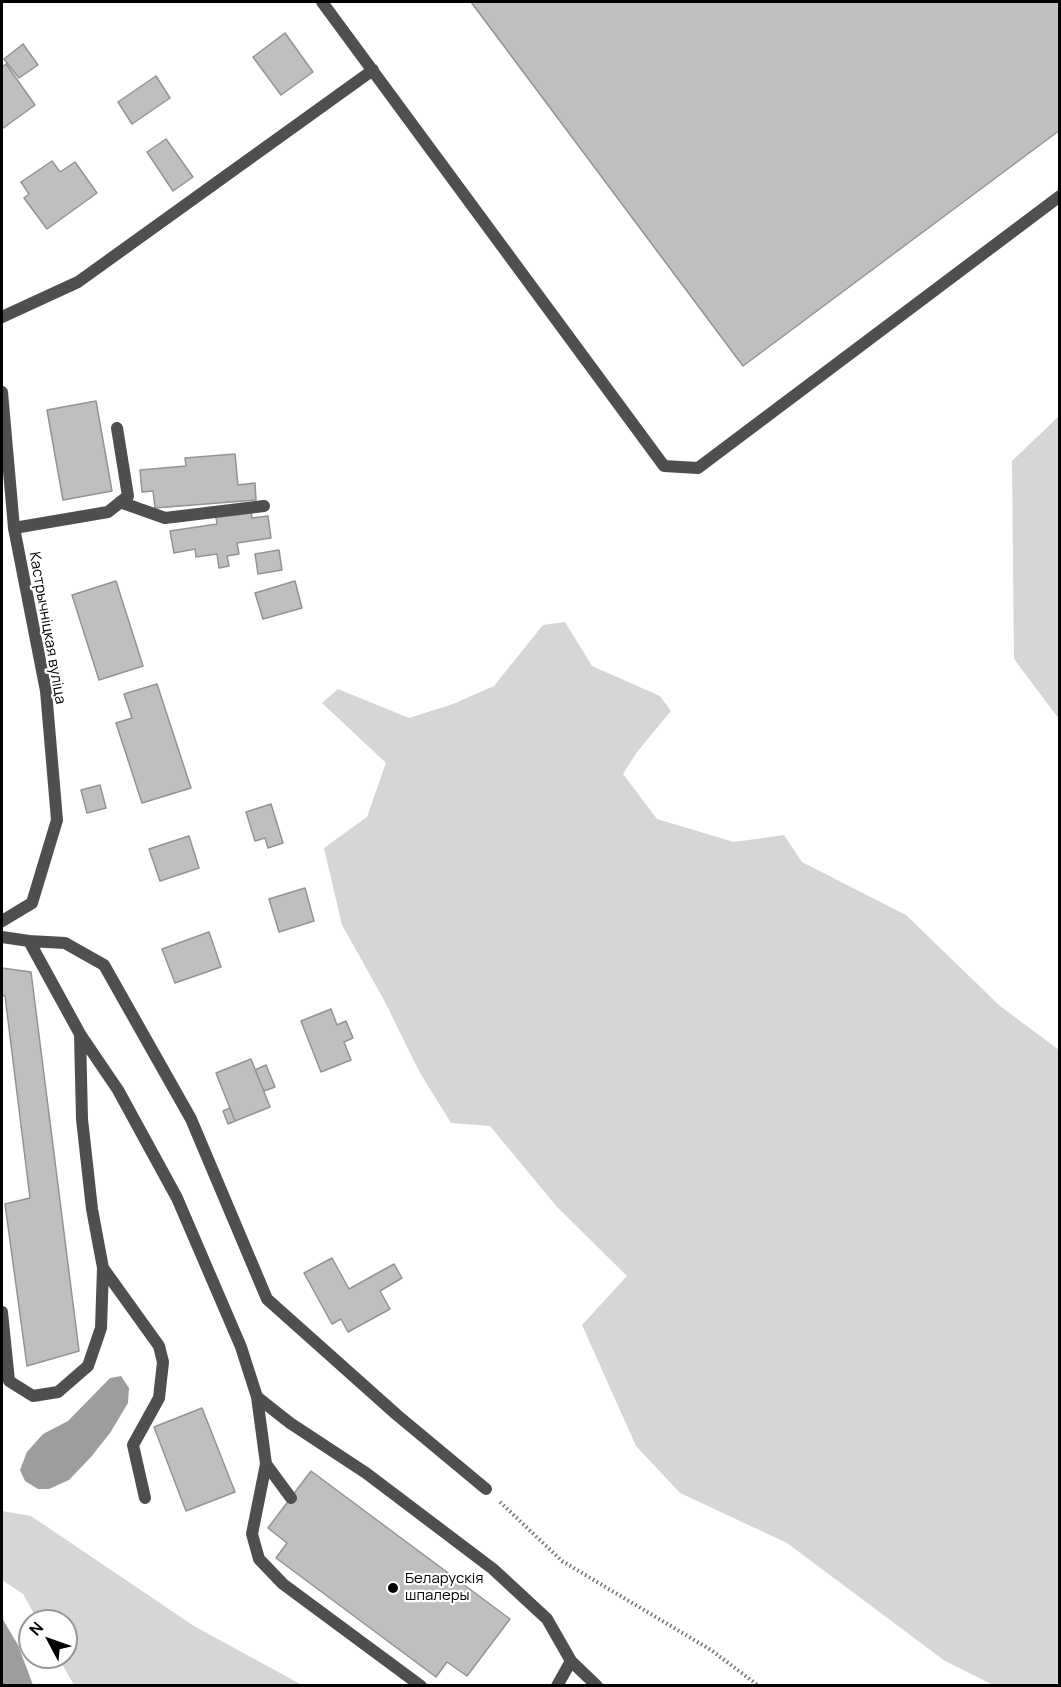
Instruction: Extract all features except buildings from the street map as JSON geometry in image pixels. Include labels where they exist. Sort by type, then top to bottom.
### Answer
[{"type":"street","points":[[322,2],[664,466],[698,468],[1059,196]]},
{"type":"street","points":[[2,317],[78,282],[373,70]]},
{"type":"street","name":"Кастрычніцкая вуліца","points":[[2,392],[14,528],[46,691],[57,820],[32,903],[2,921]]},
{"type":"street","points":[[14,528],[108,512],[128,496],[117,428]]},
{"type":"street","points":[[120,502],[165,518],[264,506]]},
{"type":"street","points":[[2,937],[65,943],[104,965],[191,1119],[267,1299],[397,1415],[486,1490]]},
{"type":"street","points":[[29,940],[81,1034],[118,1090],[177,1198],[241,1347],[257,1397],[266,1464],[252,1534],[259,1559],[283,1584],[421,1686]]},
{"type":"street","points":[[2,1312],[9,1381],[33,1396],[58,1392],[88,1366],[101,1328],[103,1268],[92,1209],[82,1119],[81,1034]]},
{"type":"street","points":[[103,1268],[159,1346],[163,1362],[159,1398],[133,1445],[145,1498]]},
{"type":"street","points":[[257,1397],[290,1423],[366,1473],[493,1569],[548,1619],[571,1661],[597,1686]]},
{"type":"street","points":[[266,1464],[291,1498]]},
{"type":"street","points":[[558,1686],[571,1661]]},
{"type":"path","points":[[486,1490],[562,1561],[711,1650],[759,1686]]},
{"type":"shaded area","points":[[1059,416],[1059,719],[1014,659],[1012,461]]},
{"type":"shaded area","points":[[565,622],[592,666],[660,696],[671,711],[637,752],[623,774],[657,819],[734,842],[784,835],[802,862],[906,915],[1000,1006],[1059,1050],[1059,1685],[993,1685],[945,1661],[787,1543],[680,1493],[636,1446],[582,1325],[627,1276],[557,1207],[490,1126],[451,1123],[420,1073],[384,1000],[342,925],[324,848],[367,817],[386,763],[322,703],[338,689],[409,718],[453,704],[494,686],[543,625]]},
{"type":"shaded area","points":[[121,1376],[129,1388],[128,1403],[110,1433],[91,1457],[69,1480],[49,1489],[38,1489],[25,1481],[20,1470],[27,1452],[43,1434],[68,1421],[110,1378]]},
{"type":"shaded area","points":[[2,1511],[31,1516],[194,1626],[302,1685],[74,1685],[65,1669],[78,1669],[78,1609],[31,1609],[23,1594],[2,1580]]},
{"type":"shaded area","points":[[2,1618],[18,1645],[18,1669],[27,1669],[33,1685],[2,1685]]},
{"type":"place","name":"Беларускія шпалеры","points":[[393,1588]]}]
